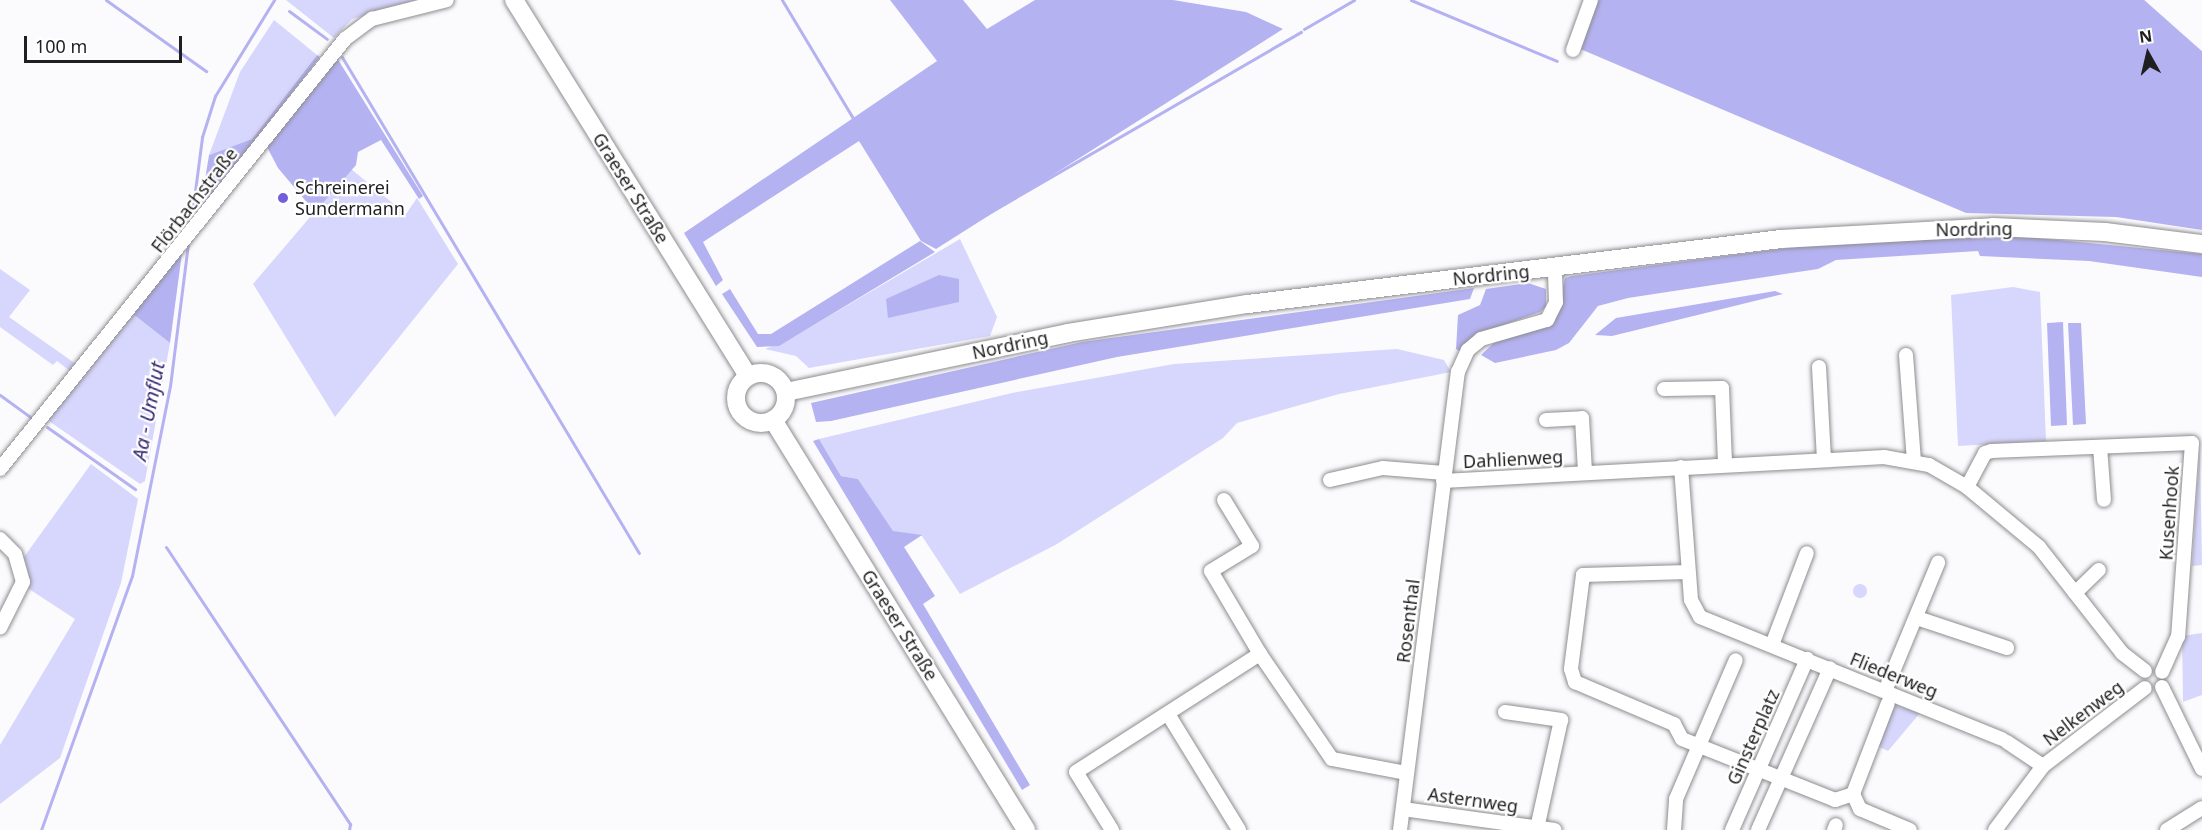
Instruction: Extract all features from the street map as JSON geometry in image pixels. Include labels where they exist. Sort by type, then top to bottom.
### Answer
[{"type":"main road","name":"Graeser Straße","points":[[514,0],[748,376]]},
{"type":"main road","name":"Nordring","points":[[786,393],[1068,333],[1248,304],[1781,239],[1922,229],[2105,232],[2202,244]]},
{"type":"main road","points":[[771,375],[786,393],[784,409],[773,420],[758,423],[739,410],[736,395],[748,376],[771,375]]},
{"type":"main road","name":"Graeser Straße","points":[[773,420],[1026,830]]},
{"type":"street","name":"Flörbachstraße","points":[[0,469],[360,24],[447,0]]},
{"type":"street","points":[[1574,50],[1591,0]]},
{"type":"street","name":"Rosenthal","points":[[1400,830],[1443,477],[1462,360],[1481,339],[1547,320],[1556,302],[1555,268]]},
{"type":"street","points":[[1906,355],[1914,462]]},
{"type":"street","points":[[1819,367],[1824,459]]},
{"type":"street","points":[[1664,389],[1722,388],[1725,464]]},
{"type":"street","name":"Dahlienweg","points":[[1546,420],[1582,418],[1585,472]]},
{"type":"street","name":"Kusenhook","points":[[1967,487],[1985,453],[1992,451],[2192,443],[2178,636],[2162,672],[2162,687],[2202,769]]},
{"type":"street","points":[[2100,447],[2104,500]]},
{"type":"street","name":"Dahlienweg","points":[[1443,477],[1884,457],[1914,462],[1967,487],[2039,547],[2122,653],[2145,671]]},
{"type":"street","name":"Fliederweg","points":[[1681,467],[1691,600],[1700,617],[1830,668],[1887,697],[2004,741]]},
{"type":"street","points":[[1330,480],[1383,468],[1443,477]]},
{"type":"street","points":[[1224,500],[1252,546],[1210,571],[1260,654],[1332,759],[1407,772]]},
{"type":"street","points":[[0,539],[15,554],[23,582],[0,628]]},
{"type":"street","points":[[1772,645],[1807,553]]},
{"type":"street","points":[[1887,697],[1938,563]]},
{"type":"street","points":[[2075,593],[2100,570]]},
{"type":"street","points":[[1688,572],[1583,575],[1571,669],[1575,682],[1586,690],[1674,724],[1682,739],[1835,800],[1853,794],[1860,809],[1910,830]]},
{"type":"street","points":[[1917,618],[2007,648]]},
{"type":"street","points":[[1112,830],[1076,772],[1260,654]]},
{"type":"street","name":"Ginsterplatz","points":[[1732,830],[1807,659]]},
{"type":"street","points":[[1674,830],[1676,799],[1736,660]]},
{"type":"street","points":[[1758,830],[1830,668]]},
{"type":"street","points":[[2162,672],[2145,671],[2145,688],[2162,687]]},
{"type":"street","name":"Nelkenweg","points":[[1995,830],[2043,766],[2145,688]]},
{"type":"street","name":"Fliederweg","points":[[1853,794],[1887,697]]},
{"type":"street","name":"Asternweg","points":[[1505,712],[1561,720],[1537,828]]},
{"type":"street","points":[[1168,714],[1239,830]]},
{"type":"street","name":"Nelkenweg","points":[[2004,741],[2043,766]]},
{"type":"street","points":[[2167,830],[2202,808]]},
{"type":"street","name":"Asternweg","points":[[1403,809],[1555,830]]},
{"type":"shaded area","points":[[286,0],[425,0],[352,19],[334,38]]},
{"type":"shaded area","points":[[890,0],[963,0],[987,29],[1035,0],[1173,0],[1246,12],[1283,29],[936,249],[921,241],[859,141],[703,242],[723,280],[716,286],[684,233],[937,61]]},
{"type":"shaded area","points":[[1593,0],[2141,0],[2202,52],[2202,230],[2116,217],[1966,213],[1578,48]]},
{"type":"shaded area","points":[[274,20],[317,55],[252,139],[209,155],[240,72]]},
{"type":"shaded area","points":[[317,55],[320,57],[200,210],[209,155],[252,139]]},
{"type":"shaded area","points":[[337,58],[423,196],[419,199],[381,140],[358,152],[356,165],[315,212],[278,168],[266,145]]},
{"type":"shaded area","points":[[351,169],[406,214],[417,198],[458,264],[335,417],[253,284]]},
{"type":"shaded area","points":[[2016,236],[2202,254],[2202,277],[2089,261],[1980,256],[1978,251],[1836,260],[1818,269],[1628,298],[1598,306],[1569,343],[1556,350],[1495,363],[1481,355],[1498,339],[1555,322],[1565,278],[1572,276],[1810,245]]},
{"type":"shaded area","points":[[960,239],[997,317],[990,336],[809,368],[796,356],[765,349],[792,338]]},
{"type":"shaded area","points":[[920,241],[935,252],[779,346],[757,347],[722,294],[730,289],[758,334],[771,334]]},
{"type":"shaded area","points":[[182,253],[170,343],[133,314]]},
{"type":"shaded area","points":[[0,269],[30,290],[9,317],[76,364],[70,371],[57,361],[53,365],[0,327]]},
{"type":"shaded area","points":[[939,275],[959,279],[959,302],[888,318],[886,299]]},
{"type":"shaded area","points":[[1528,283],[1546,289],[1546,307],[1540,312],[1478,334],[1461,352],[1456,349],[1458,315],[1480,305],[1486,289]]},
{"type":"shaded area","points":[[2013,287],[2040,292],[2046,441],[1958,446],[1951,295]]},
{"type":"shaded area","points":[[1474,288],[1470,299],[1117,357],[831,421],[816,422],[811,403],[1082,342]]},
{"type":"shaded area","points":[[1775,291],[1783,294],[1612,336],[1595,335],[1616,318]]},
{"type":"shaded area","points":[[133,314],[170,343],[145,481],[140,484],[46,419]]},
{"type":"shaded area","points":[[2063,322],[2067,425],[2051,426],[2047,323]]},
{"type":"shaded area","points":[[2068,323],[2081,323],[2086,424],[2073,425]]},
{"type":"shaded area","points":[[1397,349],[1444,360],[1451,372],[1339,394],[1237,423],[1223,438],[1057,544],[960,594],[922,536],[893,532],[858,479],[841,476],[819,439],[1012,393],[1174,364]]},
{"type":"shaded area","points":[[819,439],[841,476],[858,479],[893,531],[922,535],[904,547],[935,596],[923,604],[1030,785],[1022,790],[813,441]]},
{"type":"shaded area","points":[[2200,447],[2202,565],[2192,566]]},
{"type":"shaded area","points":[[91,464],[138,499],[121,583],[60,758],[0,804],[0,745],[75,619],[29,589],[24,557]]},
{"type":"shaded area","points":[[1857,584],[1863,584],[1867,591],[1863,598],[1857,598],[1853,594],[1853,588]]},
{"type":"shaded area","points":[[2202,633],[2202,695],[2183,702],[2182,636]]},
{"type":"shaded area","points":[[1888,703],[1920,713],[1888,751],[1873,744]]},
{"type":"waterway","points":[[106,0],[206,71]]},
{"type":"waterway","name":"Aa - Umflut","points":[[191,222],[202,137],[215,96],[274,0]]},
{"type":"waterway","points":[[782,0],[922,233],[935,244],[1301,32]]},
{"type":"waterway","points":[[1304,29],[1354,0]]},
{"type":"waterway","points":[[1411,0],[1557,61]]},
{"type":"waterway","points":[[2142,0],[2202,53]]},
{"type":"waterway","points":[[289,11],[327,39]]},
{"type":"waterway","points":[[342,57],[639,553]]},
{"type":"waterway","name":"Aa - Umflut","points":[[41,830],[132,576],[170,386],[188,244]]},
{"type":"waterway","points":[[0,395],[33,419]]},
{"type":"waterway","points":[[47,427],[135,489]]},
{"type":"waterway","points":[[166,547],[350,824],[349,830]]},
{"type":"place","name":"Schreinerei Sundermann","points":[[283,198]]}]
